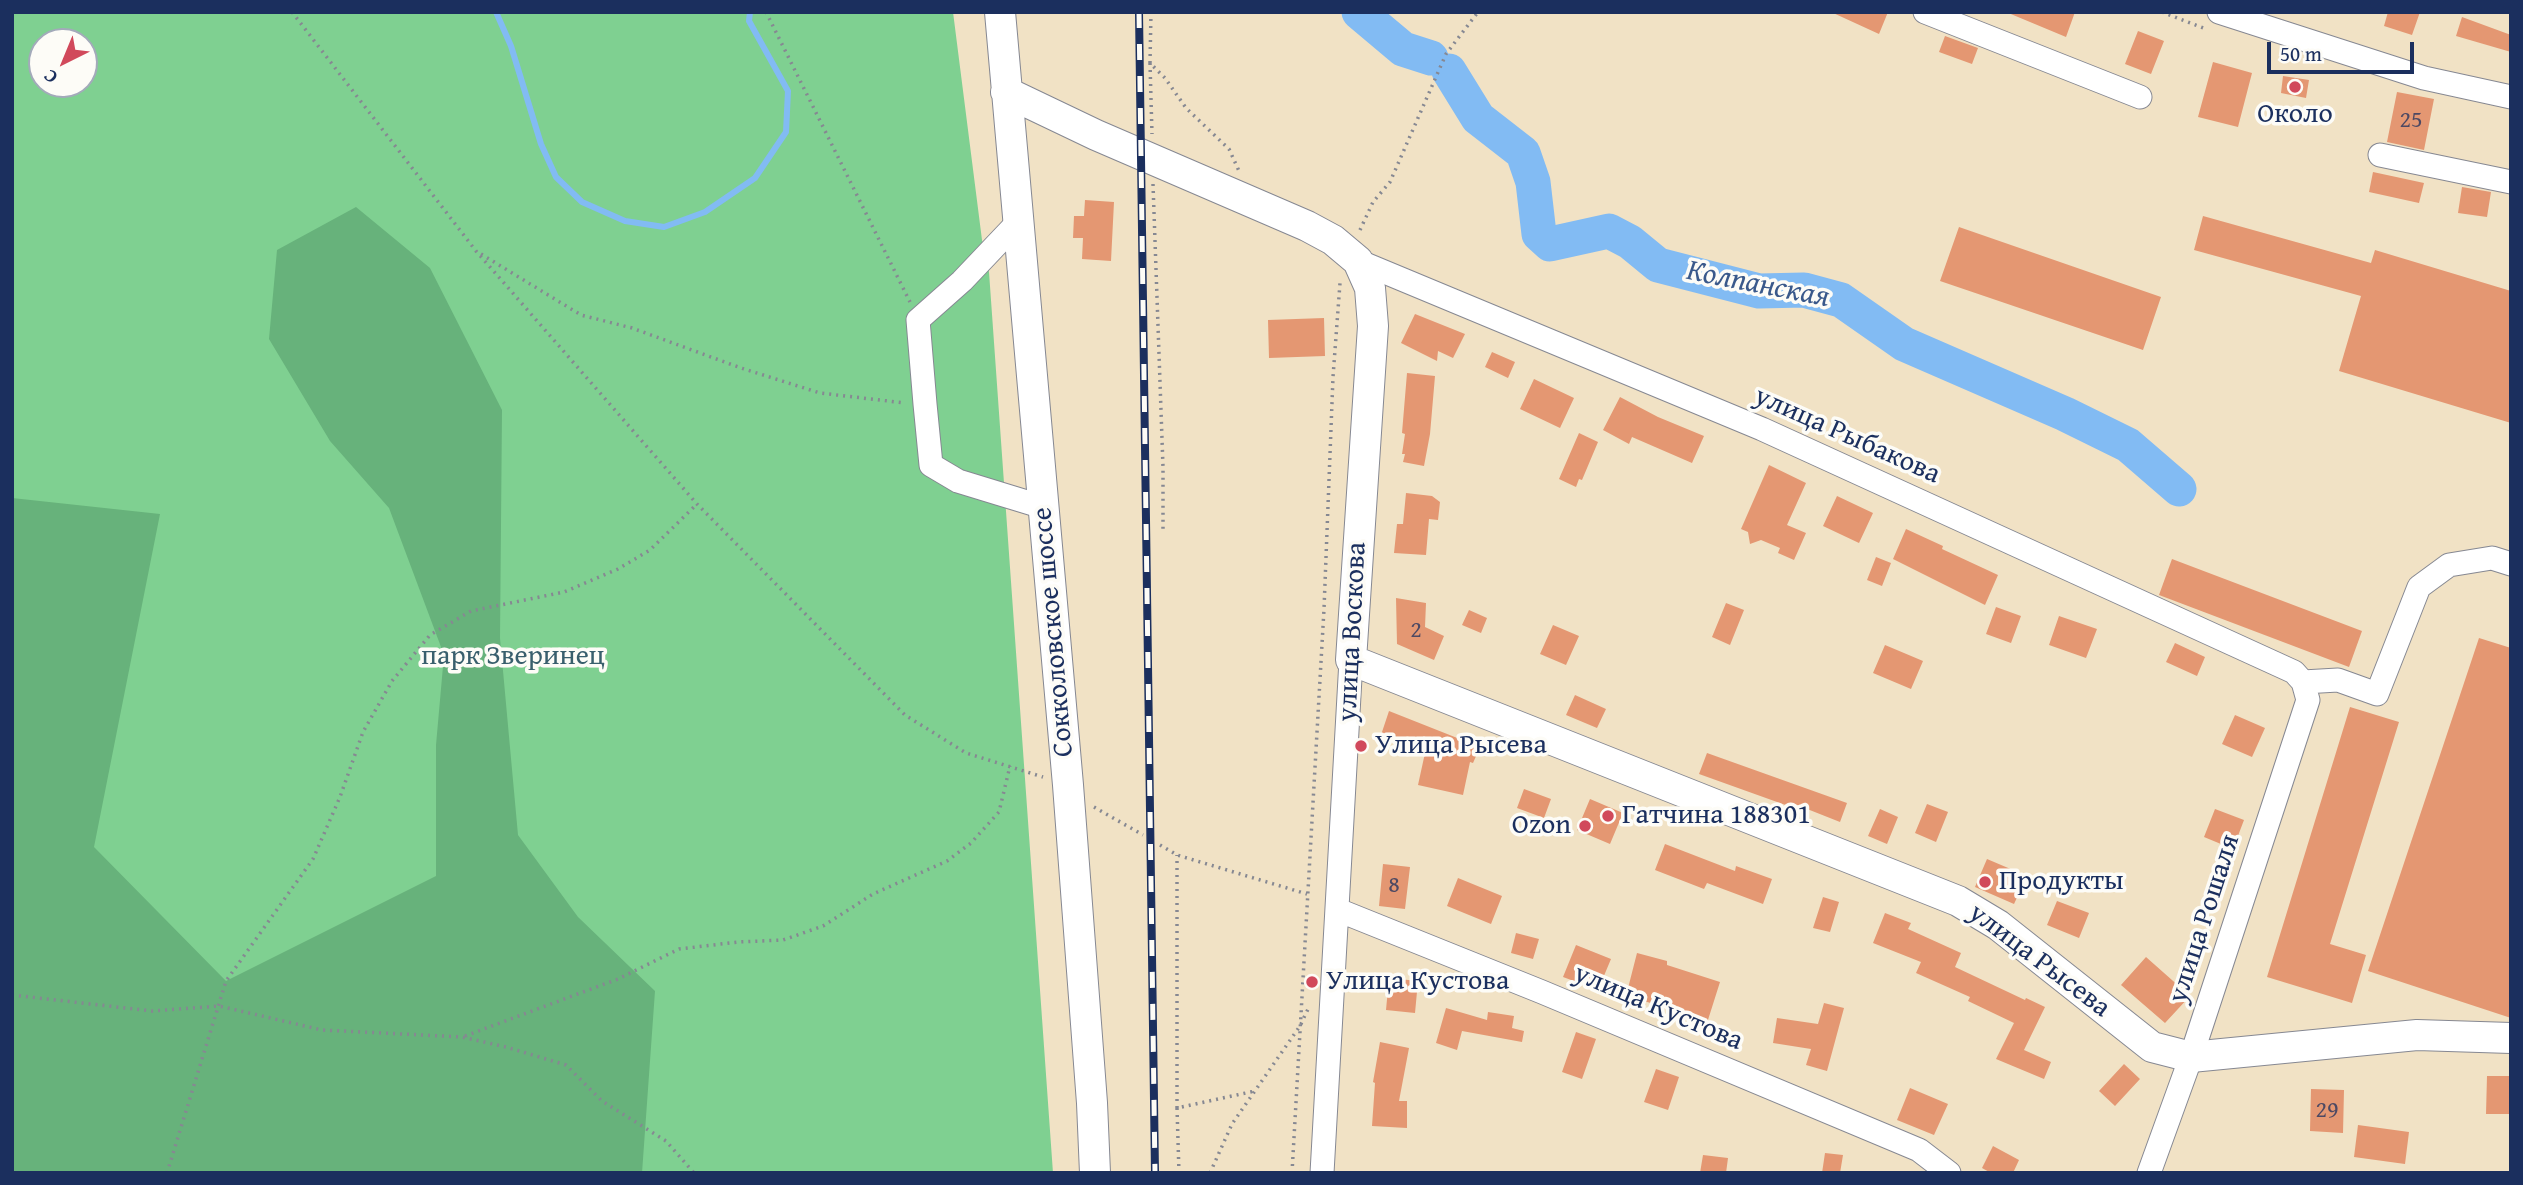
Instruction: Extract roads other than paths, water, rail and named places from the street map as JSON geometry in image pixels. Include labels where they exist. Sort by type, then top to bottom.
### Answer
[{"type":"main road","name":"Сокколовское шоссе","points":[[1000,12],[1068,785],[1095,1173]]},
{"type":"main road","name":"улица Воскова","points":[[1006,92],[1153,160],[1296,220],[1333,240],[1381,282],[1373,326],[1351,660]]},
{"type":"main road","name":"улица Рысева","points":[[1351,660],[1958,901],[1998,925],[2152,1047],[2191,1057],[2417,1035],[2511,1038]]},
{"type":"street","points":[[1926,12],[2140,97]]},
{"type":"street","points":[[2222,13],[2424,78],[2511,97]]},
{"type":"street","points":[[2380,155],[2511,182]]},
{"type":"street","points":[[1019,221],[962,281],[919,320],[925,404],[931,465],[958,481],[1043,507]]},
{"type":"street","name":"улица Рыбакова","points":[[1381,282],[1762,429],[2294,672],[2303,682]]},
{"type":"street","points":[[2303,682],[2338,680],[2377,694],[2419,587],[2449,565],[2492,558],[2511,564]]},
{"type":"street","name":"улица Воскова","points":[[1322,1173],[1351,660]]},
{"type":"street","name":"улица Рошаля","points":[[2148,1173],[2191,1057],[2308,700],[2303,682]]},
{"type":"street","name":"улица Кустова","points":[[1338,910],[1920,1150],[1949,1173]]},
{"type":"waterway","points":[[496,12],[511,46],[541,144],[556,177],[582,202],[625,221],[664,227],[705,212],[755,178],[786,132],[788,91],[749,21],[750,12]]},
{"type":"waterway","name":"Колпанская","points":[[1359,12],[1403,49],[1431,58]]},
{"type":"waterway","name":"Колпанская","points":[[1449,71],[1478,118],[1523,153],[1533,182],[1539,234],[1550,244],[1609,231],[1630,242],[1658,265],[1759,291],[1804,290],[1841,300],[1904,344],[2065,414],[2128,445],[2179,489]]},
{"type":"railway","points":[[1139,12],[1155,1173]]},
{"type":"place","name":"Около","points":[[2295,87]]},
{"type":"place","name":"Улица Рысева","points":[[1361,746]]},
{"type":"place","name":"Гатчина 188301","points":[[1608,816]]},
{"type":"place","name":"Ozon","points":[[1585,826]]},
{"type":"place","name":"Продукты","points":[[1985,882]]},
{"type":"place","name":"Улица Кустова","points":[[1312,982]]},
{"type":"park label","name":"парк Зверинец","points":[[513,657]]}]
